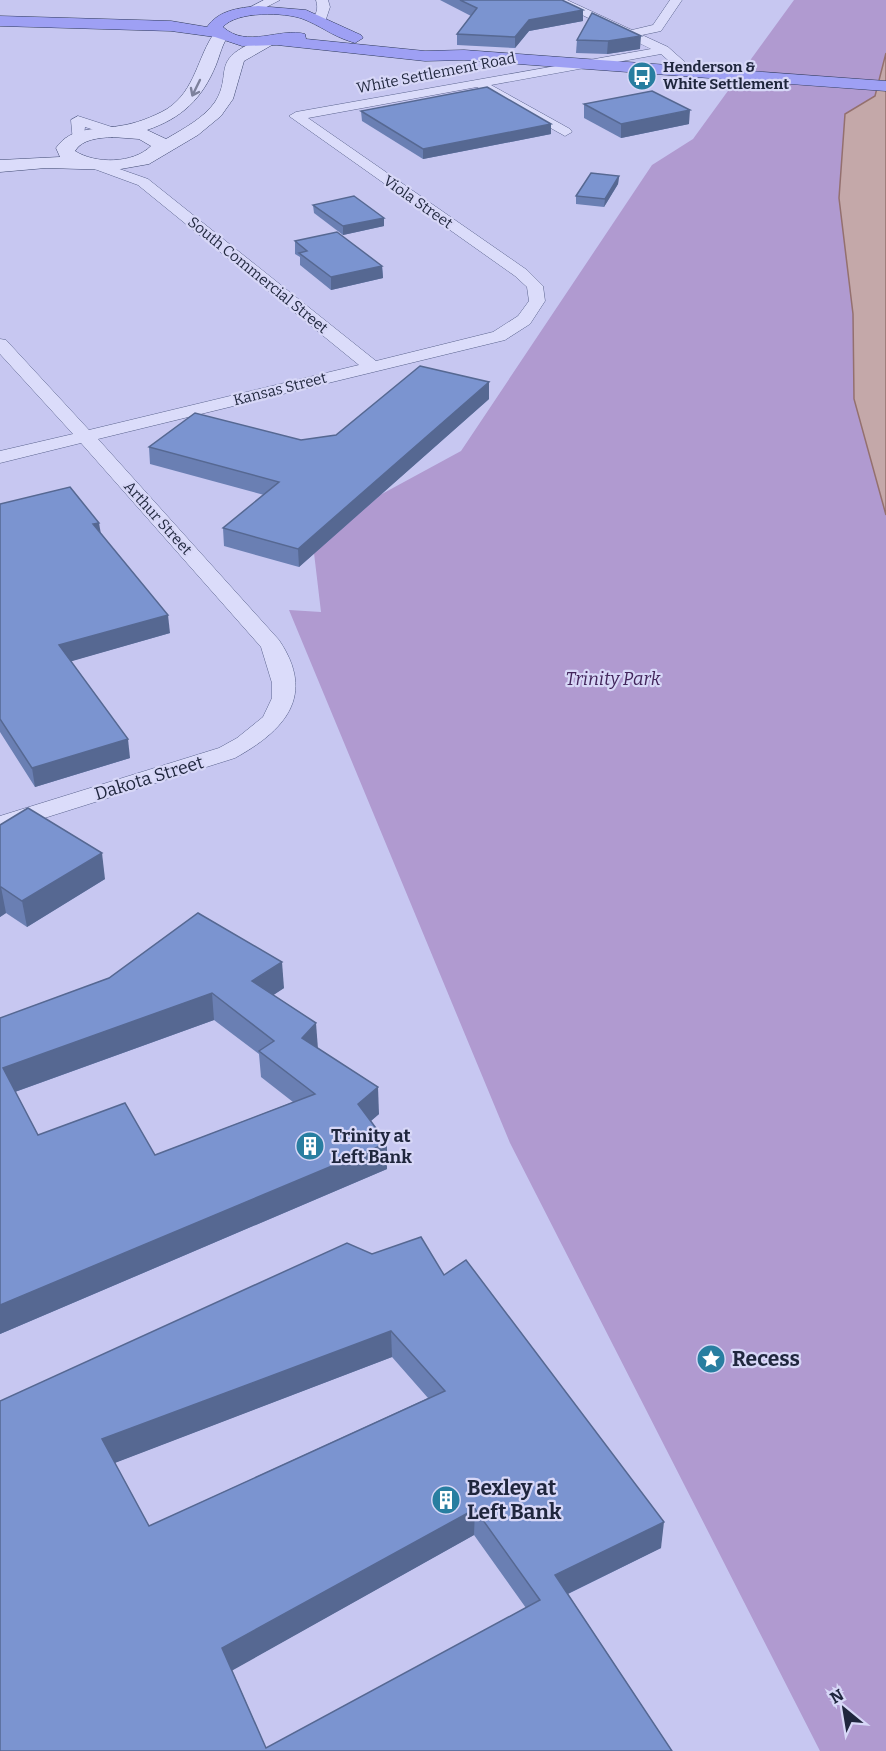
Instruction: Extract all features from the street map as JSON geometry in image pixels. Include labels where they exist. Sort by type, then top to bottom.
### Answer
[{"type":"main road","points":[[210,12],[282,11],[304,15],[337,33],[364,40],[470,55],[886,86]]},
{"type":"main road","points":[[220,34],[214,28],[219,21],[245,12]]},
{"type":"main road","points":[[92,24],[192,13]]},
{"type":"main road","points":[[0,21],[171,26],[220,34],[239,40],[275,41],[425,56],[470,55],[501,69],[500,74],[484,81]]},
{"type":"main road","points":[[0,164],[126,163],[154,154],[211,117],[223,103],[230,88],[236,60],[252,50],[275,41],[313,32],[318,22]]},
{"type":"main road","points":[[0,164],[76,140],[159,120],[189,102],[220,34]]},
{"type":"main road","points":[[116,132],[153,138],[159,142],[160,147],[154,154]]},
{"type":"main road","points":[[76,140],[65,148],[66,153],[70,158],[91,164]]},
{"type":"street","points":[[245,12],[274,0]]},
{"type":"street","points":[[318,22],[324,7],[322,0]]},
{"type":"street","points":[[558,0],[664,50],[689,71]]},
{"type":"street","points":[[631,34],[657,28],[676,0]]},
{"type":"street","name":"White Settlement Road","points":[[296,116],[664,50]]},
{"type":"street","points":[[484,81],[565,132]]},
{"type":"street","name":"Viola Street","points":[[296,116],[521,273],[534,286],[535,292]]},
{"type":"street","points":[[143,182],[154,154]]},
{"type":"street","name":"South Commercial Street","points":[[91,164],[143,182],[373,367]]},
{"type":"street","name":"Kansas Street","points":[[0,457],[499,336],[524,321],[537,301],[535,292]]},
{"type":"street","name":"Arthur Street","points":[[0,344],[86,436],[271,645],[284,675],[283,707]]},
{"type":"street","name":"Dakota Street","points":[[0,825],[227,753],[251,740],[283,707]]},
{"type":"green space","name":"Trinity Park","points":[[794,0],[886,0],[886,1751],[820,1751],[510,1143],[289,610],[321,612],[314,553],[380,495],[461,451],[652,165],[693,139]]},
{"type":"shaded area","points":[[886,53],[886,515],[854,399],[853,314],[839,198],[845,114],[875,96]]},
{"type":"building","points":[[460,0],[562,0],[583,10],[529,20],[515,37],[457,34],[477,8]]},
{"type":"building","points":[[592,13],[641,36],[608,41],[577,40]]},
{"type":"building","points":[[487,87],[551,124],[423,149],[361,111]]},
{"type":"building","points":[[652,91],[690,110],[621,124],[584,104]]},
{"type":"building","points":[[591,173],[619,176],[605,199],[576,196]]},
{"type":"building","points":[[354,196],[384,218],[343,226],[313,205]]},
{"type":"building","points":[[337,232],[382,266],[331,277],[299,253],[307,251],[295,241]]},
{"type":"building","points":[[420,366],[489,382],[298,549],[223,528],[279,482],[149,447],[195,413],[301,440],[336,435]]},
{"type":"building","points":[[70,487],[99,523],[93,524],[168,615],[59,645],[128,739],[32,768],[0,719],[0,504]]},
{"type":"building","points":[[28,808],[102,853],[22,901],[0,887],[0,825]]},
{"type":"building","name":"Trinity at Left Bank","points":[[198,913],[282,962],[252,981],[316,1023],[302,1038],[378,1087],[358,1104],[387,1143],[0,1305],[0,1018],[109,978]],"holes":[[[212,993],[274,1041],[259,1051],[315,1094],[155,1155],[125,1103],[38,1135],[3,1068]]]},
{"type":"building","name":"Bexley at Left Bank","points":[[421,1237],[444,1275],[466,1260],[664,1522],[555,1575],[672,1751],[0,1751],[0,1401],[347,1243],[372,1254]],"holes":[[[391,1331],[445,1391],[149,1526],[102,1439]],[[475,1509],[540,1600],[266,1748],[222,1648]]]},
{"type":"place","name":"Henderson & White Settlement","points":[[642,76]]},
{"type":"place","name":"Trinity at Left Bank","points":[[310,1146]]},
{"type":"place","name":"Recess","points":[[711,1359]]},
{"type":"place","name":"Bexley at Left Bank","points":[[446,1500]]}]
